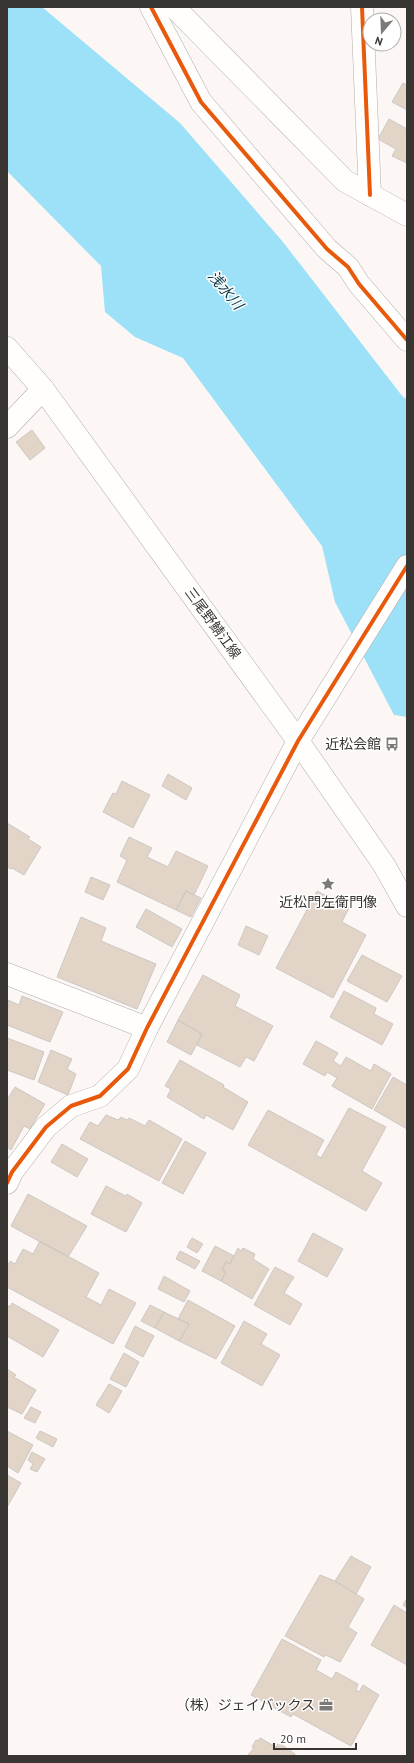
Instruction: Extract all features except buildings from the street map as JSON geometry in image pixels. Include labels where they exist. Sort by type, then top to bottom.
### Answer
[{"type":"street","points":[[152,7],[201,102],[327,249],[348,267],[359,284],[407,340]]},
{"type":"street","points":[[174,7],[344,181],[407,216]]},
{"type":"street","points":[[362,7],[370,195]]},
{"type":"street","name":"三尾野鯖江線","points":[[7,348],[43,389],[298,741],[384,865],[407,906]]},
{"type":"street","points":[[7,427],[43,389]]},
{"type":"street","points":[[7,1183],[12,1172],[46,1128],[71,1106],[100,1096],[128,1069],[147,1028],[298,741],[407,566]]},
{"type":"street","points":[[7,974],[147,1028]]},
{"type":"water","name":"浅水川","points":[[7,7],[42,7],[180,123],[283,242],[403,397],[407,399],[407,717],[394,715],[335,602],[322,546],[183,358],[135,337],[105,312],[101,266],[7,171]]},
{"type":"cycle path","points":[[151,7],[201,102],[327,249],[348,267],[359,284],[407,340]]},
{"type":"cycle path","points":[[362,7],[370,195]]},
{"type":"cycle path","points":[[7,1183],[12,1172],[46,1127],[71,1106],[100,1096],[128,1069],[147,1028],[298,741],[407,566]]},
{"type":"place","name":"近松会館","points":[[392,744]]},
{"type":"place","name":"近松門左衛門像","points":[[328,884]]},
{"type":"place","name":"（株）ジェイバックス","points":[[326,1705]]}]
